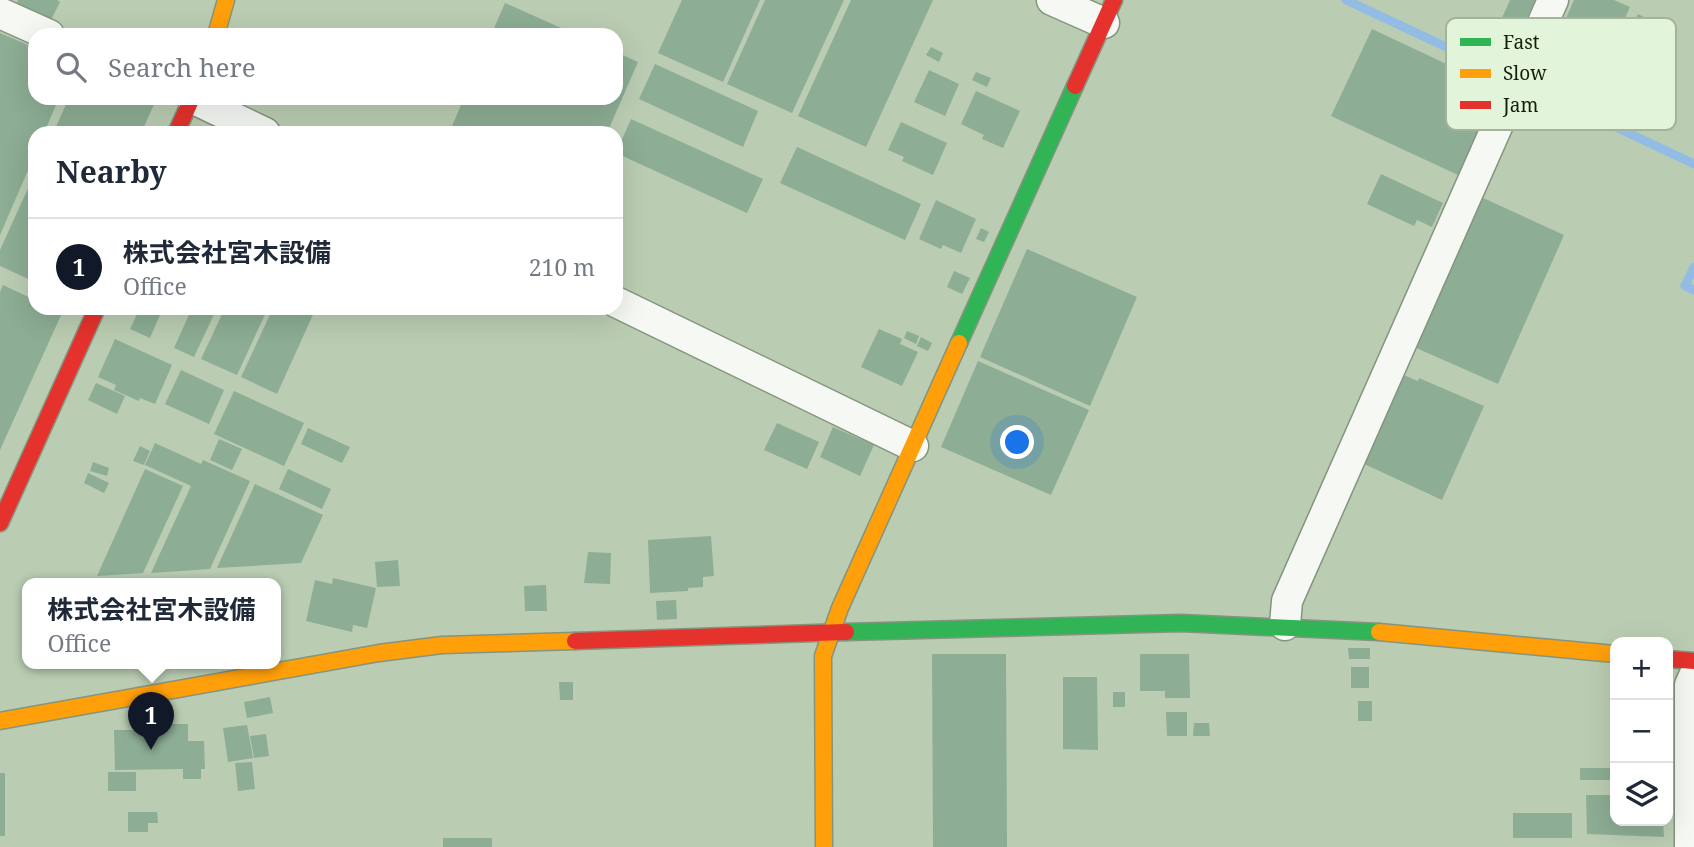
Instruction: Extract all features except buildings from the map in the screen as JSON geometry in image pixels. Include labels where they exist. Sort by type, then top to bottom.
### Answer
[{"type":"street","points":[[218,28],[226,0]]},
{"type":"street","points":[[824,847],[823,656],[840,608],[1109,12],[1052,0]]},
{"type":"street","points":[[1545,18],[1553,0]]},
{"type":"street","points":[[0,13],[33,28]]},
{"type":"street","points":[[179,126],[189,105]]},
{"type":"street","points":[[207,105],[250,126]]},
{"type":"street","points":[[1285,625],[1287,601],[1495,130]]},
{"type":"street","points":[[623,305],[914,446]]},
{"type":"street","points":[[0,523],[94,315]]},
{"type":"street","points":[[0,721],[379,653],[442,645],[1167,622],[1285,625],[1610,654]]},
{"type":"street","points":[[1673,660],[1694,662]]},
{"type":"street","points":[[1690,847],[1690,685],[1694,676]]},
{"type":"waterway","points":[[1346,0],[1446,47]]},
{"type":"waterway","points":[[1622,130],[1694,164]]},
{"type":"waterway","points":[[1694,267],[1685,286],[1694,290]]},
{"type":"traffic: fast","points":[[959,343],[1075,86]]},
{"type":"traffic: fast","points":[[846,632],[1181,623],[1379,632]]},
{"type":"traffic: slow","points":[[218,28],[226,0]]},
{"type":"traffic: slow","points":[[824,847],[823,656],[840,608],[959,343]]},
{"type":"traffic: slow","points":[[1379,632],[1610,654]]},
{"type":"traffic: slow","points":[[0,721],[379,653],[442,645],[575,641]]},
{"type":"traffic: jam","points":[[1075,86],[1114,0]]},
{"type":"traffic: jam","points":[[179,126],[189,105]]},
{"type":"traffic: jam","points":[[0,523],[94,315]]},
{"type":"traffic: jam","points":[[575,641],[846,632]]},
{"type":"traffic: jam","points":[[1673,659],[1694,661]]},
{"type":"place","name":"株式会社宮木設備","points":[[151,750]]}]
